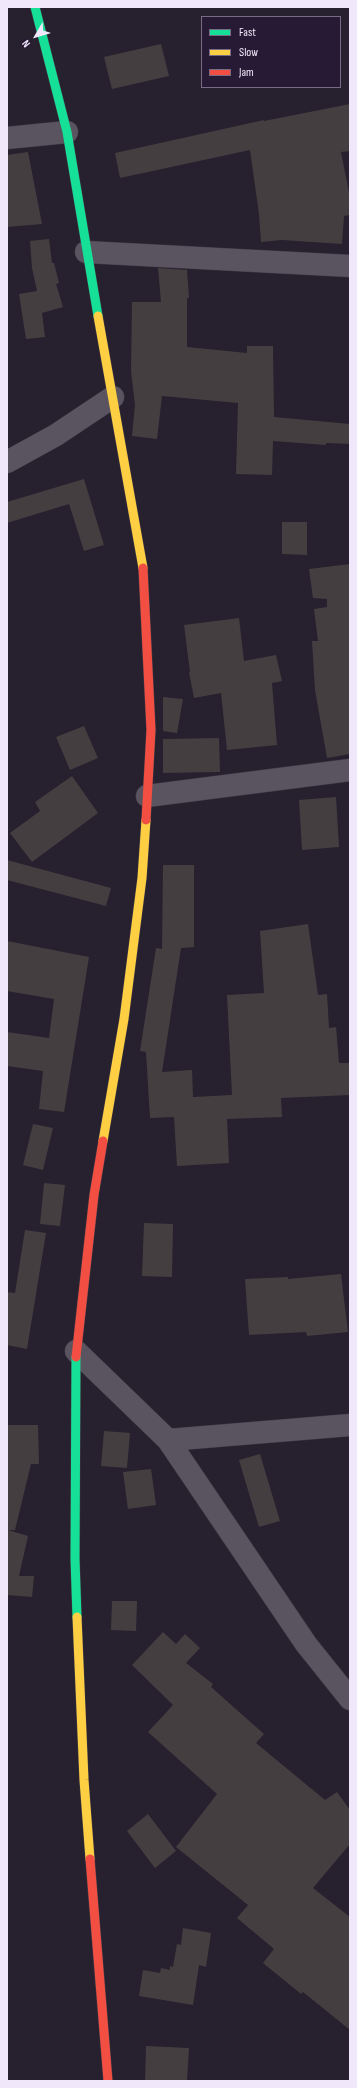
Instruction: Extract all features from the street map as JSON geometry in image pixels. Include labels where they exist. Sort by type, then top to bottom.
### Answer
[{"type":"street","points":[[35,7],[67,132],[86,252],[142,557],[151,730],[142,878],[124,1019],[94,1195],[76,1351],[74,1559],[83,1772],[108,2081]]},
{"type":"street","points":[[7,138],[67,132]]},
{"type":"street","points":[[86,252],[350,266]]},
{"type":"street","points":[[7,462],[56,435],[113,397]]},
{"type":"street","points":[[147,796],[350,770]]},
{"type":"street","points":[[76,1351],[168,1440],[306,1644],[350,1699]]},
{"type":"street","points":[[168,1440],[350,1425]]},
{"type":"building","points":[[161,44],[169,76],[112,89],[104,57]]},
{"type":"building","points":[[350,104],[350,151],[341,152],[350,197],[350,215],[344,216],[342,244],[282,240],[261,242],[259,214],[250,150],[120,178],[115,153],[264,120]]},
{"type":"building","points":[[28,152],[42,224],[7,227],[7,155]]},
{"type":"building","points":[[49,239],[52,263],[54,263],[59,283],[56,284],[63,307],[42,313],[45,337],[26,339],[19,294],[37,291],[32,268],[30,241]]},
{"type":"building","points":[[158,268],[187,270],[189,298],[187,298],[187,347],[247,353],[247,346],[273,346],[274,417],[350,424],[350,444],[326,443],[326,445],[273,441],[272,475],[236,474],[238,403],[162,396],[157,439],[132,436],[135,405],[131,371],[132,302],[161,302]]},
{"type":"building","points":[[84,479],[104,545],[84,551],[69,504],[7,523],[7,502]]},
{"type":"building","points":[[282,522],[307,522],[307,555],[282,554]]},
{"type":"building","points":[[350,564],[350,754],[327,758],[315,690],[312,641],[318,641],[314,609],[327,607],[327,599],[313,598],[309,569]]},
{"type":"building","points":[[239,618],[244,661],[276,655],[282,681],[272,683],[277,745],[227,750],[221,693],[194,698],[189,672],[184,625]]},
{"type":"building","points":[[163,697],[183,699],[177,733],[163,731]]},
{"type":"building","points":[[84,726],[98,758],[70,770],[56,737]]},
{"type":"building","points":[[219,738],[220,772],[163,773],[163,739]]},
{"type":"building","points":[[72,776],[98,813],[32,862],[10,833],[40,811],[35,802]]},
{"type":"building","points":[[336,797],[339,847],[302,850],[299,800]]},
{"type":"building","points":[[7,860],[111,888],[106,906],[7,880]]},
{"type":"building","points":[[163,865],[194,865],[194,947],[181,948],[162,1072],[192,1070],[193,1097],[232,1095],[227,995],[264,993],[260,931],[308,924],[318,995],[327,994],[329,1028],[336,1027],[339,1063],[350,1063],[350,1095],[281,1098],[282,1117],[227,1119],[229,1163],[177,1166],[174,1117],[150,1118],[146,1052],[140,1051],[156,948],[162,949]]},
{"type":"building","points":[[7,941],[89,957],[64,1112],[39,1109],[43,1071],[7,1066],[7,1032],[49,1038],[54,999],[7,991]]},
{"type":"building","points":[[33,1124],[53,1128],[43,1170],[23,1165]]},
{"type":"building","points":[[44,1183],[65,1185],[60,1226],[40,1224]]},
{"type":"building","points":[[144,1223],[173,1224],[172,1277],[142,1276]]},
{"type":"building","points":[[25,1230],[46,1233],[27,1349],[7,1345],[7,1292],[15,1293]]},
{"type":"building","points":[[341,1274],[348,1332],[307,1336],[306,1332],[249,1335],[245,1279],[288,1277],[288,1279]]},
{"type":"building","points":[[7,1425],[38,1425],[39,1464],[31,1464],[15,1530],[8,1530],[28,1536],[19,1576],[34,1576],[32,1597],[7,1595]]},
{"type":"building","points":[[104,1431],[130,1433],[127,1468],[101,1466]]},
{"type":"building","points":[[260,1454],[280,1521],[259,1527],[239,1460]]},
{"type":"building","points":[[151,1469],[156,1505],[128,1509],[123,1472]]},
{"type":"building","points":[[112,1601],[137,1601],[136,1631],[111,1630]]},
{"type":"building","points":[[163,1632],[176,1644],[185,1634],[200,1648],[186,1663],[213,1684],[211,1687],[264,1734],[256,1743],[325,1800],[337,1792],[350,1810],[350,1844],[313,1888],[350,1917],[350,2030],[303,1992],[301,1994],[263,1963],[274,1949],[237,1918],[248,1905],[176,1847],[217,1794],[148,1732],[173,1705],[132,1665]]},
{"type":"building","points":[[148,1814],[176,1851],[155,1868],[127,1831]]},
{"type":"building","points":[[183,1928],[211,1933],[206,1967],[199,1965],[193,2005],[139,1996],[143,1970],[160,1973],[161,1968],[170,1970],[170,1966],[173,1967],[177,1944],[181,1945]]},
{"type":"building","points":[[146,2046],[189,2048],[187,2081],[145,2081]]},
{"type":"traffic: fast","points":[[35,7],[67,132],[98,316]]},
{"type":"traffic: fast","points":[[76,1357],[75,1559],[77,1617]]},
{"type":"traffic: slow","points":[[98,316],[143,568]]},
{"type":"traffic: slow","points":[[103,1141],[124,1019],[142,878],[146,820]]},
{"type":"traffic: slow","points":[[77,1617],[84,1780],[90,1859]]},
{"type":"traffic: jam","points":[[143,568],[151,730],[146,820]]},
{"type":"traffic: jam","points":[[76,1357],[94,1195],[103,1141]]},
{"type":"traffic: jam","points":[[90,1859],[108,2081]]}]
